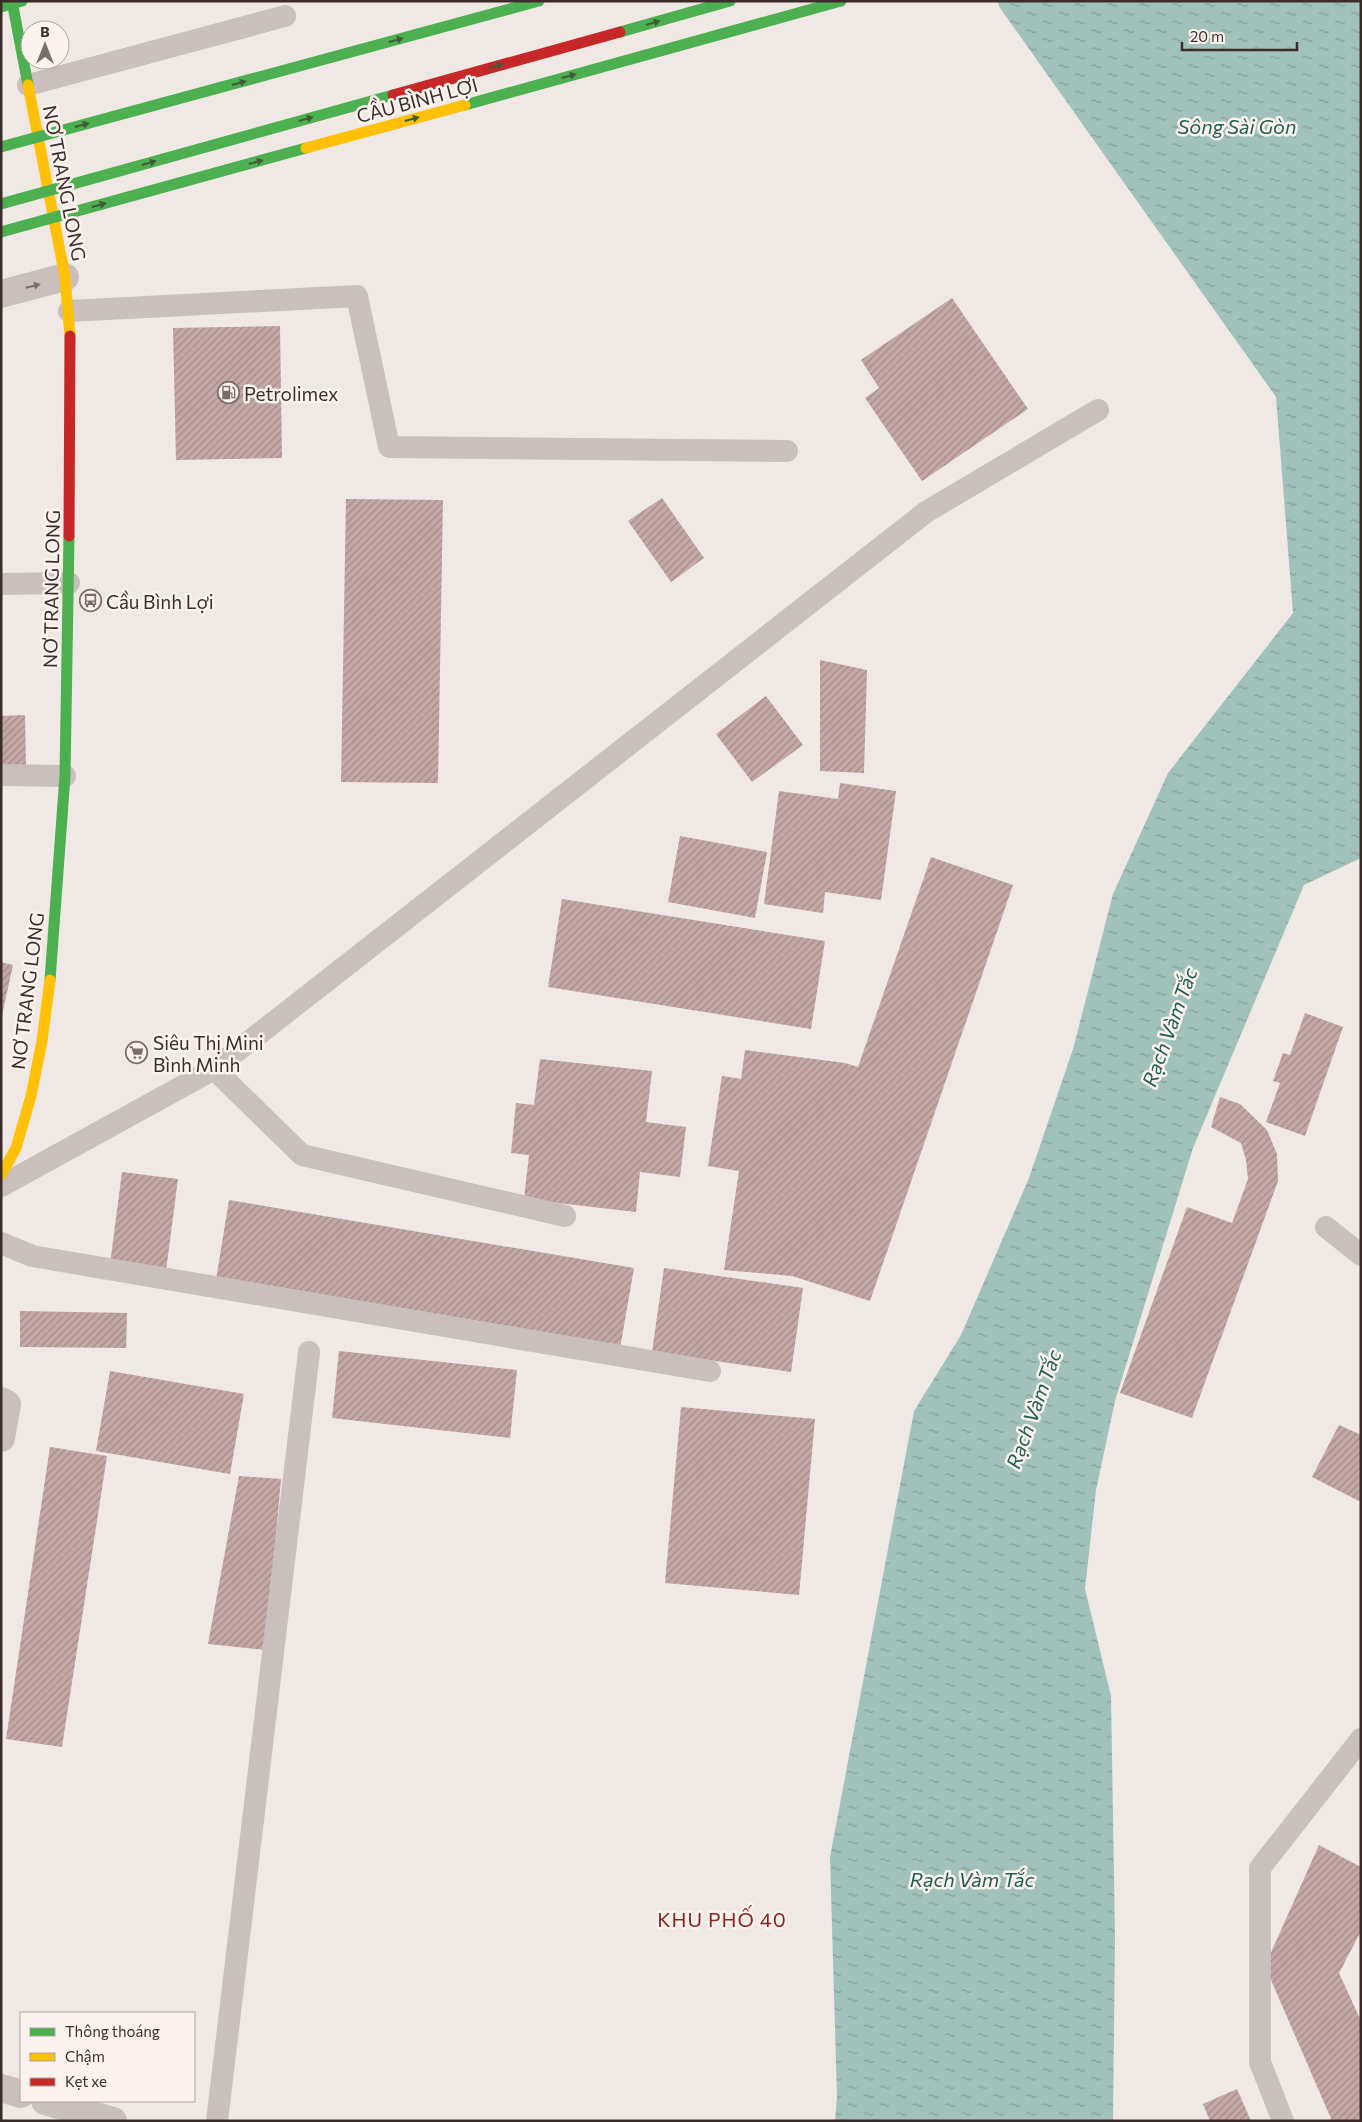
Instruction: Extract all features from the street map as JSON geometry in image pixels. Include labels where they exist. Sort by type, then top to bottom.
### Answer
[{"type":"main road","name":"NƠ TRANG LONG","points":[[1,1175],[16,1148],[31,1096],[42,1041],[50,980],[65,776],[69,583],[71,352],[69,310],[65,277],[12,1]]},
{"type":"main road","points":[[1,7],[22,1]]},
{"type":"main road","points":[[1,147],[539,1]]},
{"type":"main road","name":"CẦU BÌNH LỢI","points":[[1,204],[730,1]]},
{"type":"main road","name":"CẦU BÌNH LỢI","points":[[1,232],[841,1]]},
{"type":"street","points":[[1,294],[65,277]]},
{"type":"street","points":[[1,1401],[7,1404],[1,1438]]},
{"type":"street","points":[[1,2088],[20,2094]]},
{"type":"street","points":[[48,2102],[113,2121]]},
{"type":"lane","points":[[28,85],[285,16]]},
{"type":"lane","points":[[69,310],[357,296],[389,447],[788,450]]},
{"type":"lane","points":[[1,1186],[214,1069],[926,512],[1098,410]]},
{"type":"lane","points":[[1,584],[69,583]]},
{"type":"lane","points":[[1,775],[65,776]]},
{"type":"lane","points":[[214,1069],[302,1155],[565,1216]]},
{"type":"lane","points":[[1326,1227],[1361,1255]]},
{"type":"lane","points":[[1,1243],[32,1256],[710,1371]]},
{"type":"lane","points":[[217,2121],[309,1352]]},
{"type":"lane","points":[[1283,2121],[1260,2062],[1260,1868],[1361,1739]]},
{"type":"water","name":"Rạch Vàm Tắc","points":[[997,1],[1361,1],[1361,858],[1304,885],[1193,1148],[1115,1401],[1096,1490],[1085,1589],[1111,1696],[1115,1937],[1113,2121],[835,2121],[837,2097],[830,1857],[914,1411],[961,1335],[1029,1178],[1073,1049],[1113,894],[1168,773],[1293,613],[1276,397],[1000,8]]},
{"type":"building","points":[[952,298],[1028,409],[922,481],[865,398],[879,388],[861,360]]},
{"type":"building","name":"Petrolimex","points":[[280,326],[282,458],[176,460],[173,328]]},
{"type":"building","points":[[662,498],[704,558],[671,582],[628,521]]},
{"type":"building","points":[[346,499],[443,500],[438,783],[341,782]]},
{"type":"building","points":[[820,660],[867,670],[864,773],[820,771]]},
{"type":"building","points":[[766,696],[803,745],[752,782],[716,734]]},
{"type":"building","points":[[25,715],[26,768],[1,768],[1,716]]},
{"type":"building","points":[[840,783],[896,791],[881,900],[825,892],[823,913],[764,904],[779,791],[838,799]]},
{"type":"building","points":[[680,836],[767,852],[755,918],[668,902]]},
{"type":"building","points":[[931,857],[1013,885],[870,1301],[792,1276],[724,1270],[739,1171],[708,1166],[722,1076],[741,1079],[745,1050],[845,1063],[858,1067]]},
{"type":"building","points":[[562,899],[825,941],[811,1029],[548,987]]},
{"type":"building","points":[[1,962],[13,965],[2,1015],[1,1015]]},
{"type":"building","points":[[1305,1013],[1343,1027],[1305,1136],[1266,1122],[1280,1083],[1273,1081],[1283,1053],[1290,1055]]},
{"type":"building","points":[[540,1059],[652,1071],[646,1122],[686,1127],[680,1177],[640,1172],[636,1212],[524,1199],[529,1155],[511,1153],[516,1103],[534,1105]]},
{"type":"building","points":[[1220,1097],[1240,1104],[1267,1130],[1277,1154],[1278,1181],[1192,1418],[1120,1393],[1187,1207],[1232,1223],[1248,1179],[1246,1160],[1241,1143],[1211,1127]]},
{"type":"building","points":[[122,1172],[178,1179],[166,1271],[110,1264]]},
{"type":"building","points":[[229,1200],[634,1268],[619,1354],[215,1286]]},
{"type":"building","points":[[664,1268],[803,1288],[791,1372],[652,1352]]},
{"type":"building","points":[[20,1311],[127,1313],[126,1348],[20,1347]]},
{"type":"building","points":[[339,1351],[517,1370],[510,1438],[332,1418]]},
{"type":"building","points":[[110,1371],[244,1394],[230,1474],[96,1451]]},
{"type":"building","points":[[681,1407],[815,1419],[799,1595],[665,1583]]},
{"type":"building","points":[[1339,1425],[1361,1435],[1361,1502],[1312,1477]]},
{"type":"building","points":[[50,1447],[107,1456],[62,1747],[6,1739]]},
{"type":"building","points":[[239,1476],[281,1479],[266,1650],[208,1644]]},
{"type":"building","points":[[1319,1845],[1361,1867],[1361,1931],[1339,1973],[1361,2021],[1361,2121],[1332,2121],[1265,1966]]},
{"type":"building","points":[[1237,2089],[1251,2121],[1210,2121],[1203,2104]]},
{"type":"traffic: fast","points":[[12,1],[28,85]]},
{"type":"traffic: fast","points":[[1,7],[22,1]]},
{"type":"traffic: fast","points":[[1,147],[539,1]]},
{"type":"traffic: fast","points":[[620,32],[730,1]]},
{"type":"traffic: fast","points":[[465,105],[841,1]]},
{"type":"traffic: fast","points":[[1,204],[393,95]]},
{"type":"traffic: fast","points":[[1,232],[306,148]]},
{"type":"traffic: fast","points":[[50,980],[65,776],[69,536]]},
{"type":"traffic: slow","points":[[28,85],[65,277],[70,336]]},
{"type":"traffic: slow","points":[[306,148],[465,105]]},
{"type":"traffic: slow","points":[[1,1175],[16,1148],[31,1096],[42,1041],[50,980]]},
{"type":"traffic: jam","points":[[393,95],[620,32]]},
{"type":"traffic: jam","points":[[69,536],[70,336]]},
{"type":"place","name":"Petrolimex","points":[[228,393]]},
{"type":"place","name":"Cầu Bình Lợi","points":[[90,601]]},
{"type":"place","name":"Siêu Thị Mini Bình Minh","points":[[137,1053]]},
{"type":"district","name":"KHU PHỐ 40","points":[[722,1919]]},
{"type":"water label","name":"Sông Sài Gòn","points":[[1237,126]]}]
